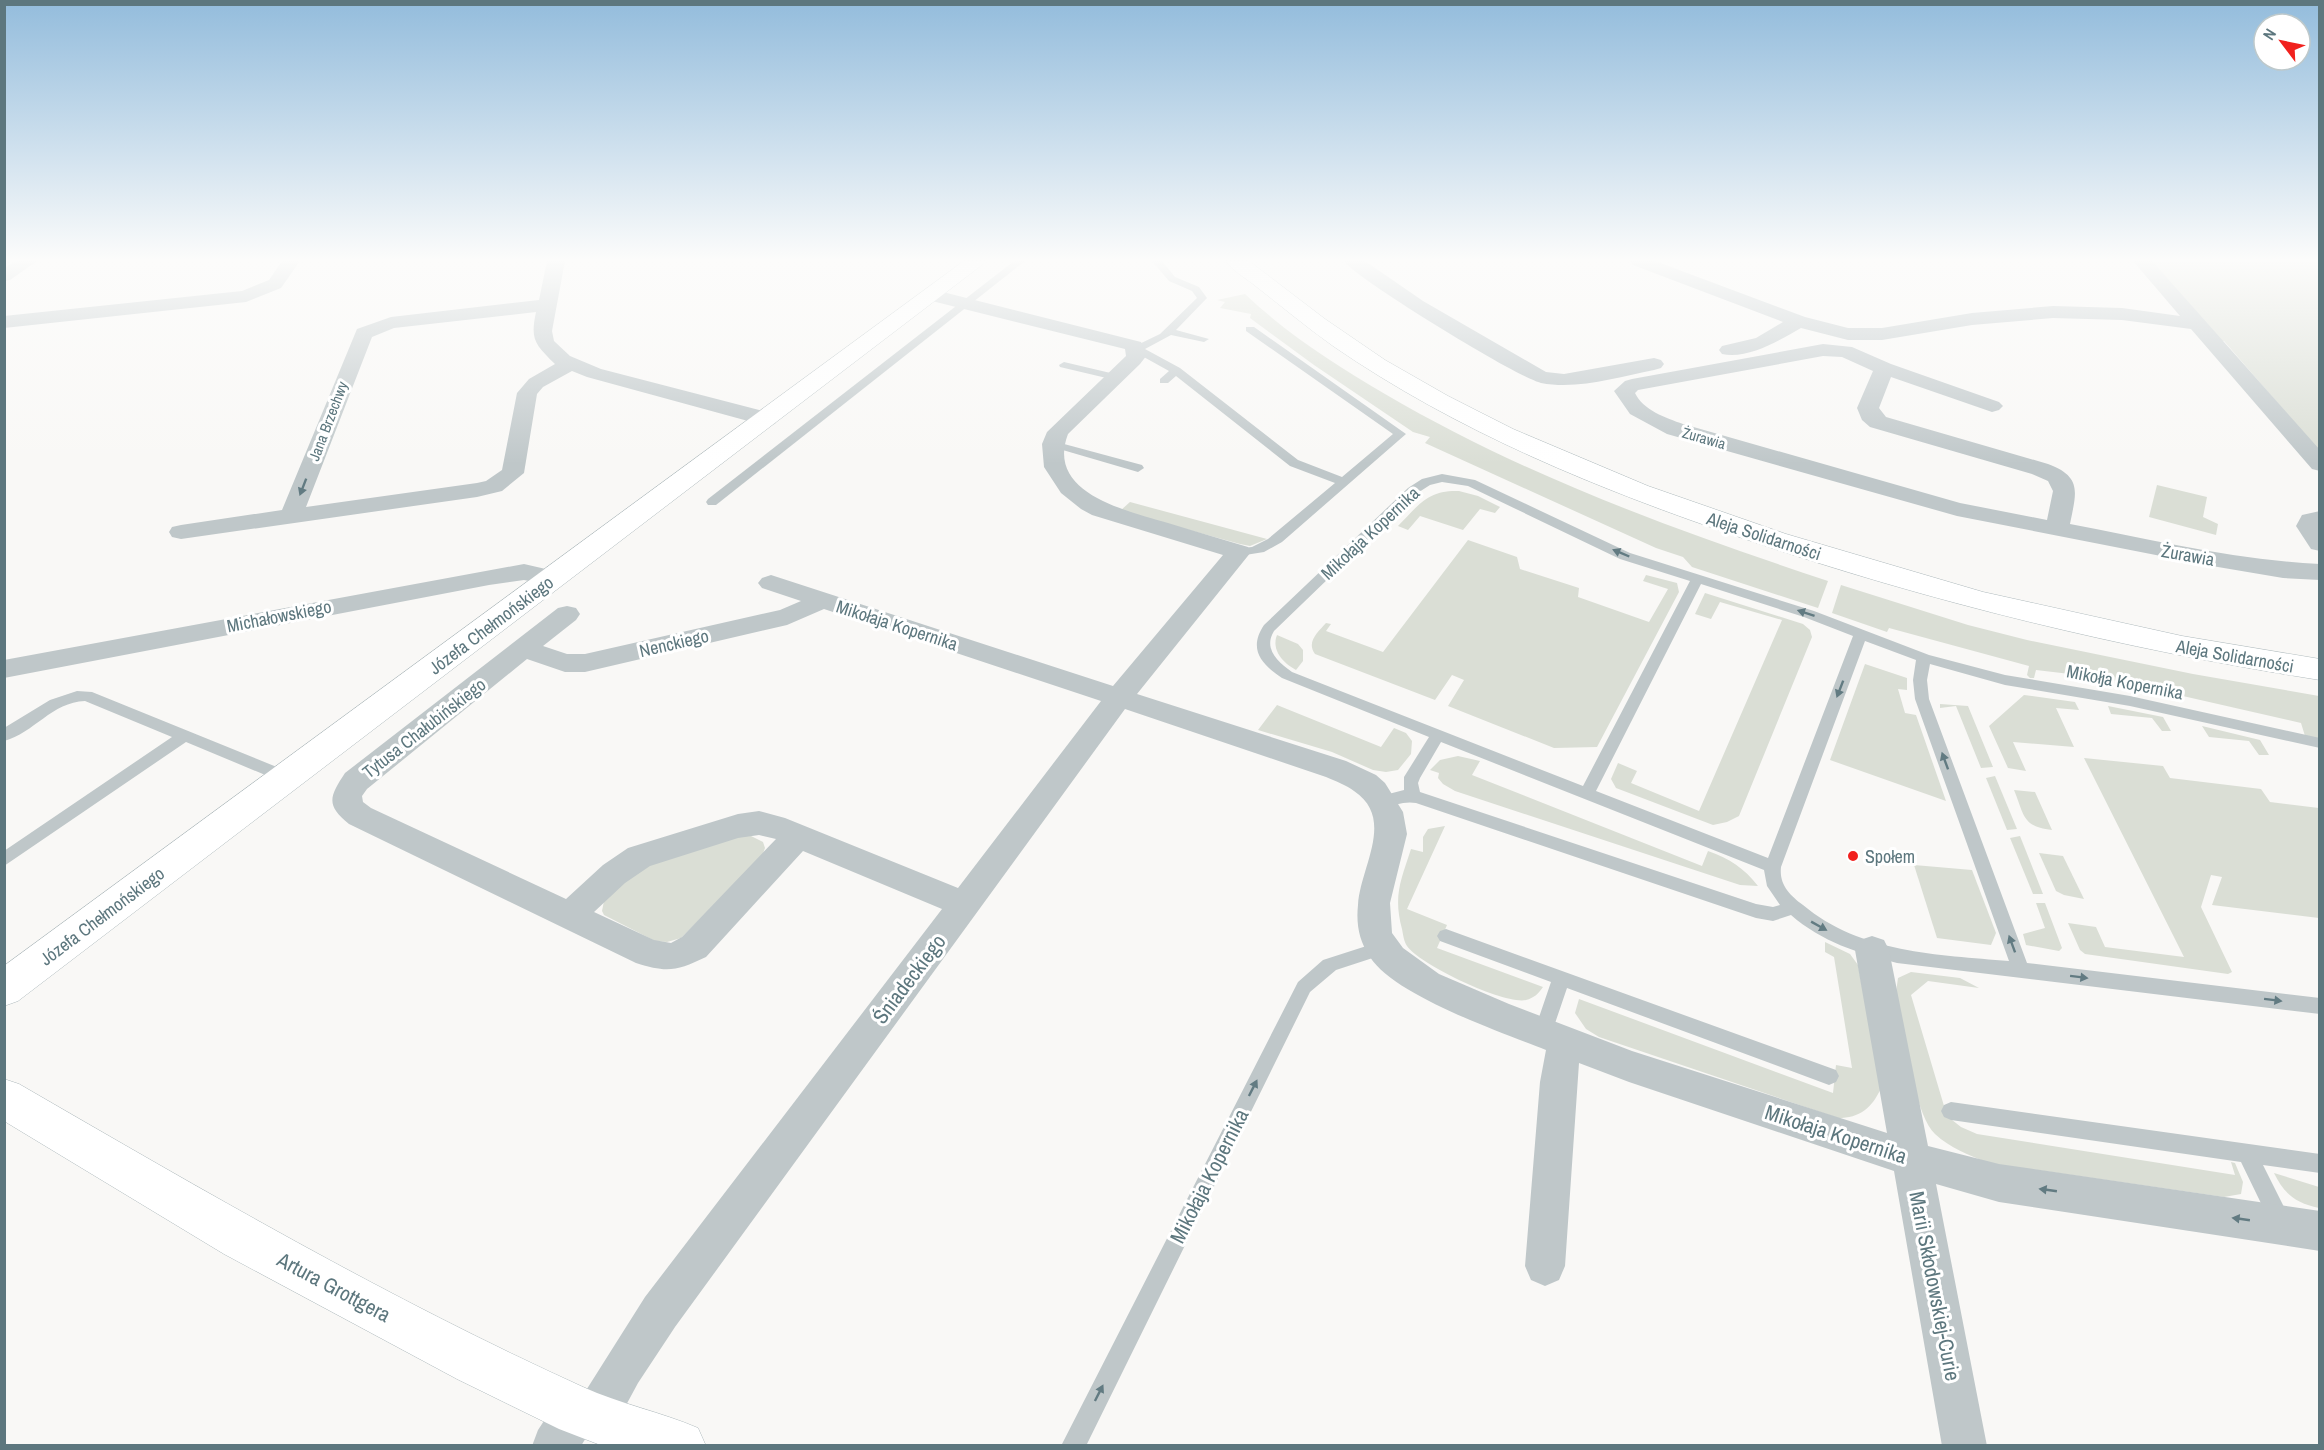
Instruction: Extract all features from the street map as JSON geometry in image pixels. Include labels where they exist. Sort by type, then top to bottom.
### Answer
[{"type":"street","name":"Jana Brzechwy","points":[[291,516],[364,333],[376,329]]},
{"type":"street","points":[[542,329],[545,343],[569,364],[612,378],[767,419]]},
{"type":"street","name":"Józefa Chełmońskiego","points":[[4,989],[887,329]]},
{"type":"street","points":[[1069,329],[1125,342],[1137,349],[1136,357],[1066,424],[1053,444],[1052,456],[1060,476],[1068,487],[1088,504],[1116,516],[1239,552]]},
{"type":"street","name":"Aleja Solidarności","points":[[1323,329],[1402,380],[1459,411],[1584,470],[1681,508],[1872,571],[1995,605],[2119,634],[2319,670]]},
{"type":"street","points":[[1456,329],[1534,374],[1549,379],[1573,379],[1745,348],[1785,329]]},
{"type":"street","points":[[1820,329],[1860,336],[1915,329]]},
{"type":"street","points":[[2200,329],[2319,464]]},
{"type":"street","name":"Żurawia","points":[[1992,406],[1884,368],[1845,351],[1823,350],[1632,385],[1626,388],[1624,393],[1645,414],[1675,429],[1908,497],[2057,530],[2242,564],[2295,572],[2319,572]]},
{"type":"street","points":[[182,532],[494,486],[513,473],[527,393],[536,383],[569,364]]},
{"type":"street","points":[[1884,368],[1884,373],[1868,405],[1873,419],[1888,427],[2031,466],[2055,475],[2065,486],[2057,530]]},
{"type":"street","points":[[2319,518],[2310,520],[2308,526],[2319,544]]},
{"type":"street","name":"Śniadeckiego","points":[[575,1424],[623,1368],[660,1312],[1119,697],[1239,552]]},
{"type":"street","name":"Michałowskiego","points":[[4,669],[489,576],[525,572],[554,578]]},
{"type":"street","name":"Mikołaja Kopernika","points":[[771,583],[1336,769],[1398,799],[1388,812],[1391,834],[1374,903],[1375,933],[1382,948],[1404,970],[1427,984],[1554,1037],[1668,1079],[1911,1159],[1999,1183],[2301,1228]]},
{"type":"street","name":"Nenckiego","points":[[524,649],[558,661],[585,663],[787,617],[821,600]]},
{"type":"street","name":"Tytusa Chałubińskiego","points":[[567,614],[365,773],[350,788],[346,802],[353,812],[648,953],[666,957],[685,952],[702,939],[798,836]]},
{"type":"street","points":[[569,916],[622,867],[650,852],[749,823],[766,824],[965,904]]},
{"type":"street","name":"Marii Skłodowskiej-Curie","points":[[1872,950],[1965,1446]]},
{"type":"street","points":[[1545,1266],[1558,1082],[1554,1037]]},
{"type":"street","name":"Artura Grottgera","points":[[4,1098],[241,1238],[475,1361],[575,1424],[680,1446]]},
{"type":"lane","points":[[712,502],[933,329]]},
{"type":"lane","points":[[1137,349],[1153,343],[1171,329]]},
{"type":"lane","points":[[1239,552],[1263,549],[1400,434],[1250,329]]},
{"type":"lane","points":[[1169,331],[1204,339]]},
{"type":"lane","points":[[1137,349],[1176,370],[1294,463],[1344,482]]},
{"type":"lane","points":[[1064,365],[1115,377]]},
{"type":"lane","points":[[1164,381],[1176,370]]},
{"type":"lane","points":[[1053,444],[1138,468]]},
{"type":"lane","name":"Mikołaja Kopernika","points":[[1773,867],[1287,675],[1271,663],[1263,648],[1262,639],[1269,627],[1412,491],[1426,482],[1442,478],[1470,483],[1626,556],[1809,614],[1924,658]]},
{"type":"lane","points":[[1587,794],[1697,579]]},
{"type":"lane","points":[[1861,634],[1773,867],[1773,882],[1793,908],[1830,932],[1872,950],[1896,956],[2319,1006]]},
{"type":"lane","points":[[1924,658],[1920,680],[1922,699],[2021,970]]},
{"type":"lane","name":"Mikołja Kopernika","points":[[1924,658],[2005,680],[2130,701],[2319,743]]},
{"type":"lane","points":[[4,736],[59,703],[82,696],[288,778]]},
{"type":"lane","name":"Mikołaja Kopernika","points":[[1398,799],[1438,735]]},
{"type":"lane","points":[[4,860],[184,736]]},
{"type":"lane","points":[[1398,799],[1756,911],[1773,914],[1793,908]]},
{"type":"lane","points":[[1446,936],[1829,1076]]},
{"type":"lane","name":"Mikołaja Kopernika","points":[[1073,1446],[1304,987],[1321,968],[1335,961],[1382,948]]},
{"type":"lane","points":[[1554,1037],[1561,979]]},
{"type":"lane","points":[[1951,1111],[2319,1164]]},
{"type":"lane","points":[[2247,1154],[2301,1228]]},
{"type":"shaded area","points":[[1265,329],[1286,329],[1348,372],[1385,394],[1492,451],[1546,476],[1714,542],[1828,581],[1818,608],[1692,567],[1683,557],[1656,548],[1425,443],[1430,437],[1413,432]]},
{"type":"shaded area","points":[[2210,329],[2319,329],[2319,451],[2224,341],[2221,341]]},
{"type":"shaded area","points":[[2157,485],[2207,497],[2203,517],[2218,524],[2216,535],[2149,517]]},
{"type":"shaded area","points":[[1459,491],[1478,496],[1500,507],[1495,513],[1480,509],[1463,530],[1420,516],[1408,530],[1398,526],[1424,500],[1439,493]]},
{"type":"shaded area","points":[[1130,502],[1267,539],[1250,546],[1120,511]]},
{"type":"shaded area","points":[[1468,540],[1517,557],[1520,569],[1579,588],[1578,597],[1649,622],[1668,589],[1643,581],[1646,575],[1677,583],[1679,592],[1597,747],[1554,748],[1448,706],[1464,680],[1452,675],[1435,700],[1315,654],[1312,641],[1326,623],[1331,624],[1326,631],[1383,652]]},
{"type":"shaded area","points":[[1841,585],[1968,625],[2027,640],[2193,674],[2319,696],[2319,740],[2305,736],[2301,723],[2104,678],[2036,670],[2034,678],[2030,678],[2027,675],[2029,666],[1889,628],[1887,632],[1832,613]]},
{"type":"shaded area","points":[[1705,593],[1803,624],[1810,630],[1812,637],[1739,816],[1713,825],[1616,788],[1611,779],[1618,763],[1637,771],[1631,783],[1699,811],[1782,620],[1720,602],[1711,619],[1695,614]]},
{"type":"shaded area","points":[[1277,635],[1298,644],[1303,650],[1303,661],[1296,670],[1279,656],[1276,646]]},
{"type":"shaded area","points":[[1865,664],[1907,678],[1907,690],[1898,689],[1905,713],[1916,715],[1946,801],[1830,760]]},
{"type":"shaded area","points":[[2024,695],[2075,702],[2079,710],[2056,708],[2074,747],[2013,742],[2026,771],[2008,768],[1989,726]]},
{"type":"shaded area","points":[[1940,704],[1968,706],[1993,767],[1981,768],[1956,706],[1940,708]]},
{"type":"shaded area","points":[[1277,705],[1381,747],[1394,728],[1406,733],[1412,741],[1411,754],[1398,770],[1386,772],[1373,770],[1332,752],[1258,730]]},
{"type":"shaded area","points":[[2108,706],[2163,717],[2171,731],[2162,731],[2152,718],[2111,714]]},
{"type":"shaded area","points":[[2202,726],[2260,740],[2269,755],[2259,755],[2249,741],[2209,737]]},
{"type":"shaded area","points":[[1458,756],[1480,761],[1472,775],[1702,866],[1708,851],[1716,854],[1742,869],[1758,886],[1740,885],[1455,791],[1443,784],[1438,778],[1439,773],[1430,770],[1440,760]]},
{"type":"shaded area","points":[[2084,758],[2163,766],[2170,778],[2261,789],[2270,802],[2319,808],[2319,918],[2212,905],[2222,877],[2211,875],[2201,907],[2232,972],[2228,974],[2085,954],[2080,950],[2068,923],[2096,927],[2105,947],[2184,957]]},
{"type":"shaded area","points":[[1995,776],[2017,829],[2007,830],[1986,778]]},
{"type":"shaded area","points":[[2014,790],[2035,792],[2052,830],[2035,826],[2029,822]]},
{"type":"shaded area","points":[[1445,826],[1407,909],[1447,925],[1437,948],[1543,987],[1531,998],[1515,1000],[1464,982],[1428,963],[1406,944],[1399,917],[1398,897],[1407,860],[1411,849],[1423,852],[1423,837],[1428,829]]},
{"type":"shaded area","points":[[741,836],[751,836],[763,842],[765,848],[762,856],[681,938],[667,942],[655,941],[604,915],[602,911],[604,901],[637,868]]},
{"type":"shaded area","points":[[2020,836],[2043,894],[2033,894],[2010,838]]},
{"type":"shaded area","points":[[2039,853],[2063,856],[2084,899],[2056,891]]},
{"type":"shaded area","points":[[1914,865],[1972,870],[1996,933],[1991,945],[1937,938]]},
{"type":"shaded area","points":[[2036,903],[2045,903],[2062,948],[2059,951],[2026,945],[2023,934],[2045,928]]},
{"type":"shaded area","points":[[1825,942],[1850,954],[1858,965],[1881,1088],[1869,1106],[1859,1114],[1846,1118],[1838,1118],[1599,1037],[1586,1029],[1575,1013],[1579,999],[1833,1093],[1836,1065],[1852,1068],[1834,957],[1825,952]]},
{"type":"shaded area","points":[[1911,972],[1960,978],[1979,988],[1928,981],[1911,995],[1947,1116],[1961,1127],[1977,1134],[2235,1175],[2231,1162],[2235,1163],[2243,1182],[2241,1194],[2224,1197],[1988,1163],[1947,1143],[1935,1134],[1927,1123],[1910,1067],[1896,992],[1898,978]]},
{"type":"shaded area","points":[[2274,1173],[2319,1187],[2319,1208],[2297,1200],[2282,1187]]},
{"type":"place","name":"Społem","points":[[1853,856]]}]
